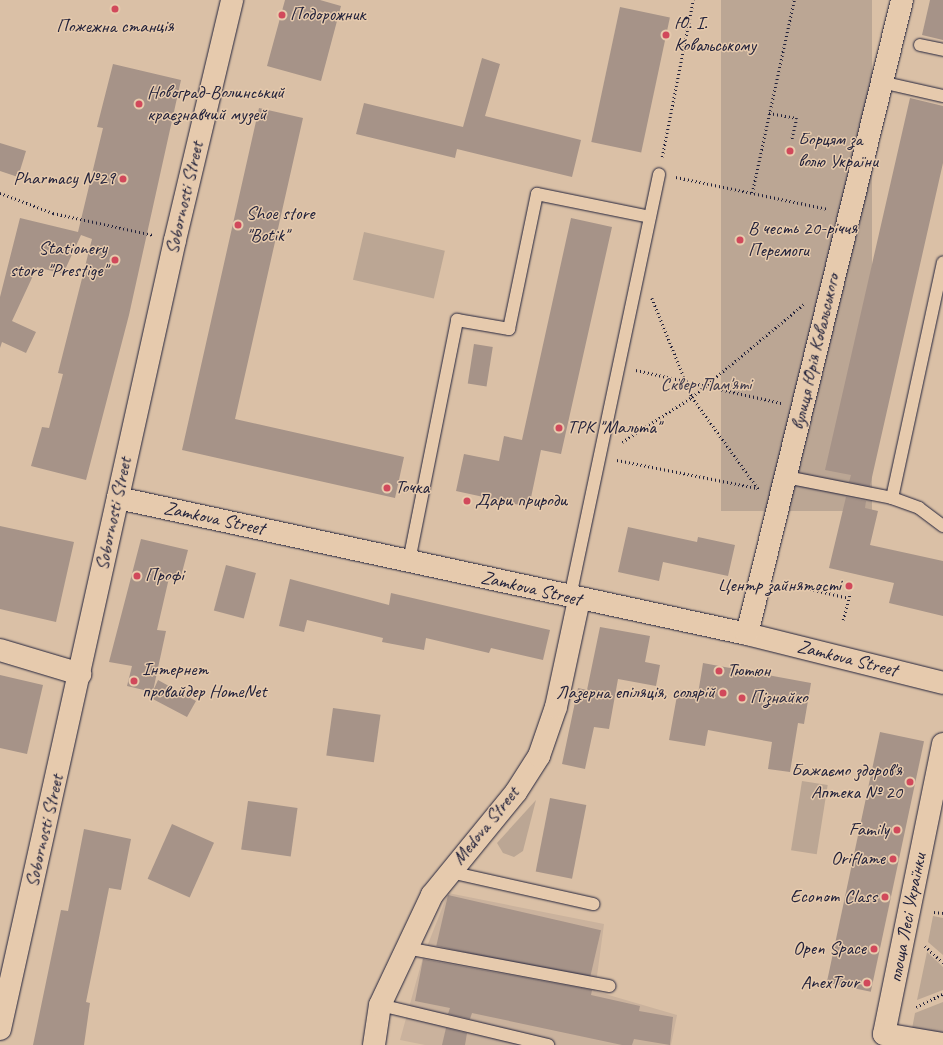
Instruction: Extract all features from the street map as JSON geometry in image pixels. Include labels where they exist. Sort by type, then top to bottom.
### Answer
[{"type":"street","name":"Sobornosti Street","points":[[0,1029],[80,674],[175,240],[232,0]]},
{"type":"street","name":"вулиця Юрія Ковальського","points":[[747,634],[902,0]]},
{"type":"street","name":"Zamkova Street","points":[[118,498],[574,598],[747,634],[943,682]]},
{"type":"street","name":"Medova Street","points":[[374,1045],[380,1005],[432,895],[516,792],[539,756],[556,707],[574,598]]},
{"type":"street","points":[[0,650],[80,674]]},
{"type":"street","name":"площа Лесі Українки","points":[[934,1044],[884,1034],[943,744]]},
{"type":"lane","points":[[920,45],[943,50]]},
{"type":"lane","points":[[881,82],[943,96]]},
{"type":"lane","points":[[574,598],[599,456],[659,174]]},
{"type":"lane","points":[[409,561],[456,320],[509,329],[537,194],[650,217]]},
{"type":"lane","points":[[892,498],[943,262]]},
{"type":"lane","points":[[786,477],[892,498],[919,508],[943,526]]},
{"type":"lane","points":[[450,872],[593,904]]},
{"type":"lane","points":[[406,948],[609,986]]},
{"type":"lane","points":[[380,1005],[521,1042],[548,1045]]},
{"type":"path","points":[[693,0],[659,174],[828,209]]},
{"type":"path","points":[[752,193],[794,0]]},
{"type":"path","points":[[769,113],[796,118],[792,140]]},
{"type":"path","points":[[0,193],[53,213],[175,240]]},
{"type":"path","points":[[639,265],[692,397],[761,493]]},
{"type":"path","points":[[599,456],[692,397],[806,302]]},
{"type":"path","points":[[618,366],[782,403]]},
{"type":"path","points":[[599,456],[757,488]]},
{"type":"path","points":[[806,588],[849,596],[842,620]]},
{"type":"path","points":[[934,912],[943,913]]},
{"type":"path","points":[[925,946],[943,963]]},
{"type":"path","points":[[916,1006],[943,994]]},
{"type":"shaded area","points":[[448,893],[604,924],[595,991],[677,1015],[671,1045],[425,1045],[400,1040],[423,957]]},
{"type":"green space","points":[[721,0],[872,0],[872,511],[721,511]]},
{"type":"green space","points":[[364,232],[445,251],[434,298],[353,280]]},
{"type":"green space","points":[[802,781],[828,785],[817,854],[791,850]]},
{"type":"green space","points":[[536,800],[523,851],[514,857],[503,853],[497,843]]},
{"type":"green space","points":[[933,916],[943,918],[943,955],[928,942]]},
{"type":"green space","points":[[927,952],[943,967],[943,990],[917,1000]]},
{"type":"green space","points":[[943,1002],[943,1038],[911,1034],[915,1013]]},
{"type":"building","points":[[285,0],[320,0],[341,6],[321,81],[267,66]]},
{"type":"building","points":[[930,0],[943,0],[943,40],[922,35]]},
{"type":"building","points":[[620,7],[670,18],[641,153],[591,142]]},
{"type":"building","points":[[482,58],[500,64],[485,116],[581,140],[572,177],[457,149],[455,158],[356,134],[364,103],[463,127]]},
{"type":"building","points":[[113,64],[181,80],[129,315],[86,480],[31,466],[42,427],[49,428],[63,374],[58,373],[92,239],[81,235],[63,274],[37,267],[12,321],[36,332],[26,353],[2,342],[0,348],[0,297],[20,218],[78,232],[103,128],[97,127]]},
{"type":"building","points":[[910,98],[943,106],[943,163],[870,486],[849,482],[851,475],[825,470]]},
{"type":"building","points":[[259,108],[303,118],[235,419],[404,457],[395,498],[182,450]]},
{"type":"building","points":[[0,143],[26,151],[18,177],[0,171]]},
{"type":"building","points":[[571,218],[612,227],[561,454],[541,450],[529,507],[456,491],[464,454],[499,461],[504,436],[522,440]]},
{"type":"building","points":[[474,344],[493,347],[487,386],[468,384]]},
{"type":"building","points":[[846,497],[866,501],[865,508],[878,511],[870,545],[943,561],[943,616],[889,603],[894,583],[829,568]]},
{"type":"building","points":[[0,526],[74,542],[56,622],[0,609]]},
{"type":"building","points":[[628,527],[697,542],[698,537],[735,545],[728,576],[663,562],[659,581],[618,572]]},
{"type":"building","points":[[141,539],[188,550],[180,580],[169,578],[157,630],[166,631],[153,691],[158,680],[196,701],[187,717],[149,697],[152,692],[127,686],[132,666],[109,662]]},
{"type":"building","points":[[226,565],[256,573],[244,618],[214,610]]},
{"type":"building","points":[[290,579],[389,605],[391,593],[550,630],[543,660],[491,648],[489,653],[426,638],[424,650],[382,642],[383,638],[307,620],[304,632],[279,626]]},
{"type":"building","points":[[600,627],[650,636],[645,662],[660,665],[656,686],[618,679],[609,729],[594,727],[585,769],[562,764],[578,688],[587,690]]},
{"type":"building","points":[[703,663],[811,683],[804,724],[798,723],[790,772],[768,769],[772,742],[708,730],[705,746],[669,740],[678,690],[698,694]]},
{"type":"building","points":[[0,675],[43,685],[27,754],[0,748]]},
{"type":"building","points":[[333,708],[381,715],[374,762],[326,756]]},
{"type":"building","points":[[880,732],[924,741],[871,992],[827,982]]},
{"type":"building","points":[[550,798],[586,805],[572,879],[536,872]]},
{"type":"building","points":[[248,801],[298,808],[291,856],[241,850]]},
{"type":"building","points":[[172,824],[214,843],[190,898],[148,879]]},
{"type":"building","points":[[84,829],[131,839],[121,890],[109,888],[86,1002],[90,1003],[84,1045],[33,1045],[61,910],[68,911]]},
{"type":"building","points":[[448,895],[601,930],[589,981],[436,946]]},
{"type":"building","points":[[423,959],[592,990],[591,995],[640,1006],[639,1011],[673,1017],[670,1045],[634,1039],[632,1045],[622,1045],[472,1013],[470,1019],[448,1014],[450,1008],[415,1001]]},
{"type":"building","points":[[446,1028],[467,1033],[465,1045],[442,1045]]},
{"type":"place","name":"Пожежна станція","points":[[115,9]]},
{"type":"place","name":"Подорожник","points":[[282,15]]},
{"type":"place","name":"Ю. І. Ковальському","points":[[666,35]]},
{"type":"place","name":"Новоград-Волинський краєзнавчий музей","points":[[139,104]]},
{"type":"place","name":"Борцям за волю України","points":[[790,151]]},
{"type":"place","name":"Pharmacy №29","points":[[123,179]]},
{"type":"place","name":"Shoe store \"Botik\"","points":[[238,225]]},
{"type":"place","name":"В честь 20-річчя Перемоги","points":[[740,240]]},
{"type":"place","name":"Stationery store \"Prestige\"","points":[[115,260]]},
{"type":"place","name":"ТРК \"Мальта\"","points":[[559,428]]},
{"type":"place","name":"Точка","points":[[387,488]]},
{"type":"place","name":"Дари природи","points":[[467,501]]},
{"type":"place","name":"Профі","points":[[137,576]]},
{"type":"place","name":"Центр зайнятості","points":[[849,586]]},
{"type":"place","name":"Тютюн","points":[[719,671]]},
{"type":"place","name":"Інтернет провайдер HomeNet","points":[[134,681]]},
{"type":"place","name":"Лазерна епіляція, солярій","points":[[723,693]]},
{"type":"place","name":"Пізнайко","points":[[742,698]]},
{"type":"place","name":"Бажаємо здоров'я Аптека № 20","points":[[910,782]]},
{"type":"place","name":"Family","points":[[897,830]]},
{"type":"place","name":"Oriflame","points":[[893,859]]},
{"type":"place","name":"Econom Class","points":[[885,897]]},
{"type":"place","name":"Open Space","points":[[874,949]]},
{"type":"place","name":"AnexTour","points":[[867,983]]},
{"type":"park label","name":"Сквер Пам'яті","points":[[706,385]]}]
